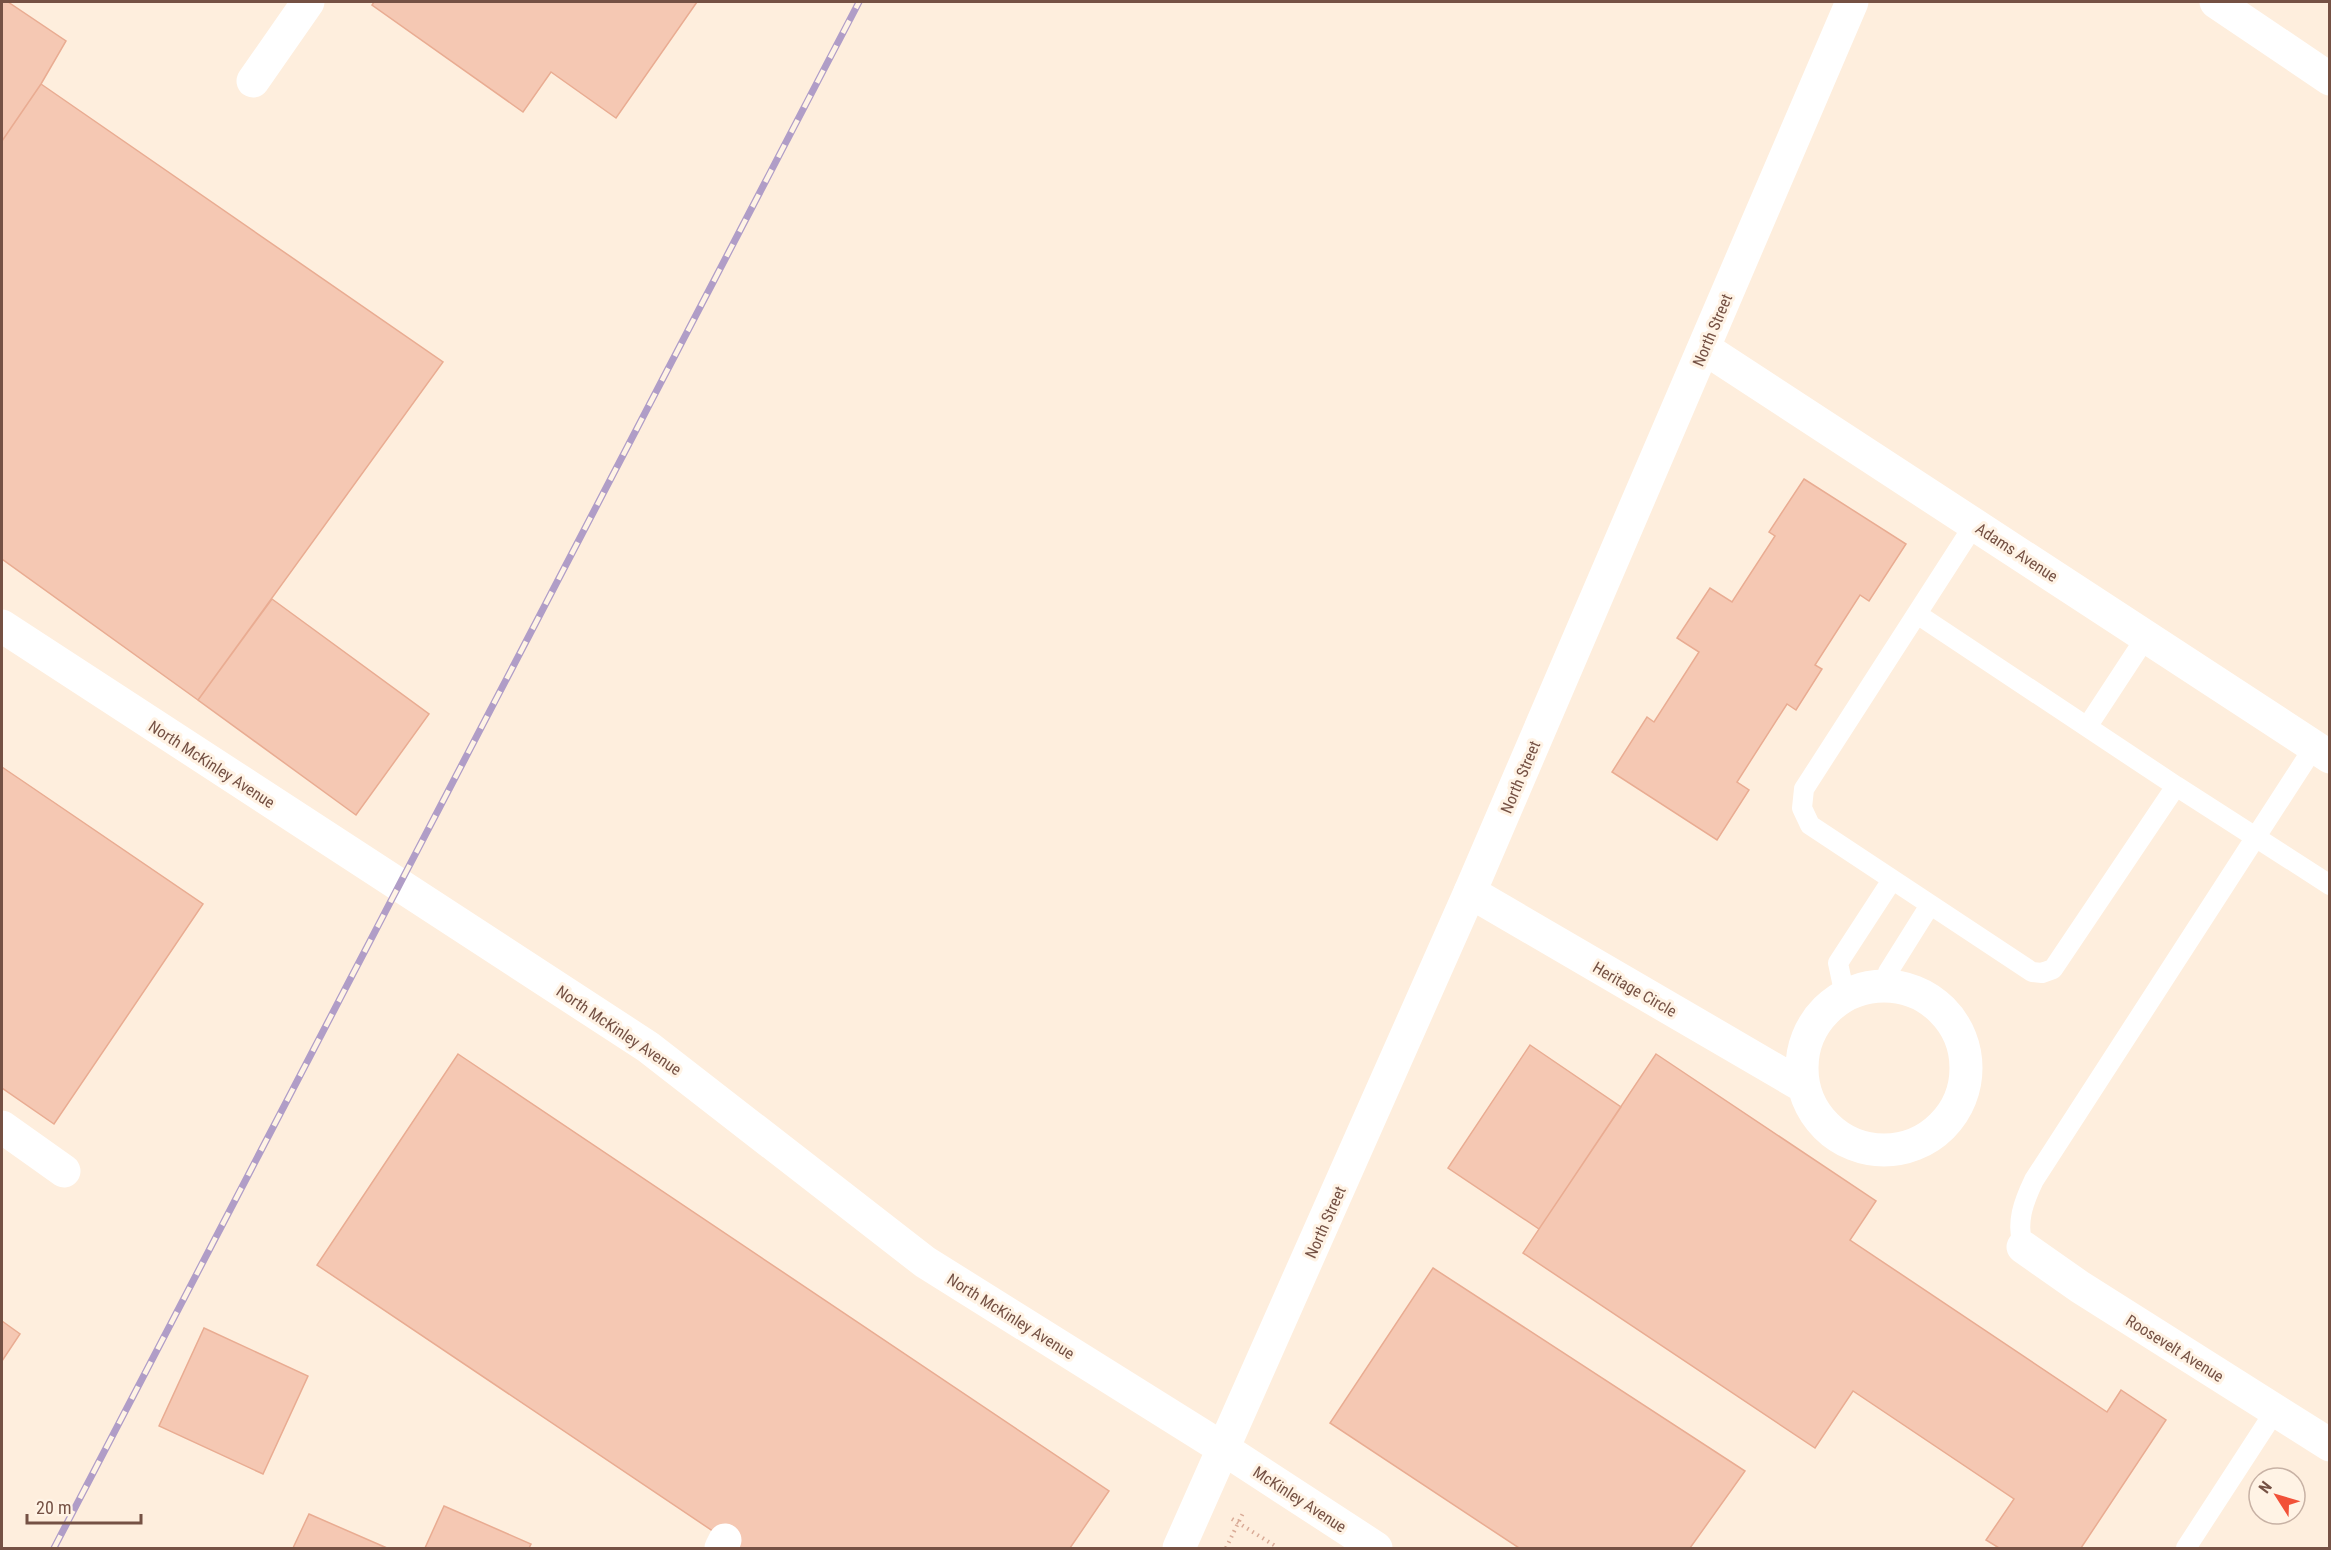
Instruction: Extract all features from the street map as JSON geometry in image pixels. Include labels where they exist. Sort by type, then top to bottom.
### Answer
[{"type":"street","points":[[253,81],[308,2]]},
{"type":"street","name":"North Street","points":[[1179,1548],[1470,892],[1852,2]]},
{"type":"street","points":[[2216,2],[2330,79]]},
{"type":"street","name":"Adams Avenue","points":[[1704,348],[2322,752]]},
{"type":"street","name":"North McKinley Avenue","points":[[9,631],[648,1047],[925,1262],[1224,1449]]},
{"type":"street","name":"Heritage Circle","points":[[1470,892],[1801,1085]]},
{"type":"street","points":[[1882,985],[1890,986],[1910,989],[1935,1002],[1953,1023],[1964,1048],[1966,1077],[1958,1103],[1945,1123],[1927,1138],[1906,1147],[1883,1150],[1860,1147],[1839,1137],[1821,1122],[1801,1085],[1803,1052],[1813,1026],[1831,1005],[1856,990],[1882,985]]},
{"type":"street","points":[[2,1126],[64,1171]]},
{"type":"street","name":"Roosevelt Avenue","points":[[2023,1247],[2080,1287],[2330,1446]]},
{"type":"street","name":"McKinley Avenue","points":[[1224,1449],[1376,1548]]},
{"type":"lane","points":[[1974,525],[1804,789],[1802,808],[1810,825],[2032,972],[2042,973],[2053,969],[2176,786]]},
{"type":"lane","points":[[1917,614],[2330,885]]},
{"type":"lane","points":[[2087,727],[2146,637]]},
{"type":"lane","points":[[2023,1247],[2019,1232],[2022,1206],[2034,1180],[2255,837],[2322,752]]},
{"type":"lane","points":[[1845,996],[1838,963],[1892,880]]},
{"type":"lane","points":[[1890,986],[1888,972],[1930,905]]},
{"type":"lane","points":[[2186,1548],[2275,1411]]},
{"type":"path","points":[[1226,1548],[1243,1513]]},
{"type":"path","points":[[1229,1517],[1277,1547]]},
{"type":"building","points":[[2,2],[8,2],[66,41],[41,84],[2,141]]},
{"type":"building","points":[[374,2],[697,2],[616,118],[551,72],[523,112],[372,5]]},
{"type":"building","points":[[41,84],[443,362],[198,700],[2,559],[2,141]]},
{"type":"building","points":[[1804,479],[1906,544],[1869,601],[1860,595],[1815,665],[1822,669],[1796,710],[1787,704],[1737,782],[1749,790],[1717,840],[1612,772],[1647,717],[1654,722],[1699,652],[1677,638],[1710,588],[1732,602],[1775,536],[1769,532]]},
{"type":"building","points":[[272,599],[429,714],[356,815],[198,700]]},
{"type":"building","points":[[2,767],[203,904],[54,1124],[2,1088]]},
{"type":"building","points":[[1530,1045],[1621,1107],[1539,1229],[1448,1168]]},
{"type":"building","points":[[458,1054],[1109,1491],[1070,1548],[738,1548],[317,1265]]},
{"type":"building","points":[[1656,1054],[1876,1201],[1850,1240],[2107,1412],[2121,1390],[2166,1420],[2081,1548],[1999,1548],[1986,1540],[2014,1499],[1853,1391],[1815,1448],[1523,1253]]},
{"type":"building","points":[[1433,1268],[1745,1471],[1690,1548],[1519,1548],[1330,1423]]},
{"type":"building","points":[[2,1321],[20,1334],[2,1361]]},
{"type":"building","points":[[204,1328],[308,1376],[263,1474],[159,1426]]},
{"type":"building","points":[[444,1506],[531,1544],[529,1548],[425,1548]]},
{"type":"building","points":[[309,1514],[387,1548],[293,1548]]},
{"type":"railway","points":[[54,1548],[859,2]]}]
